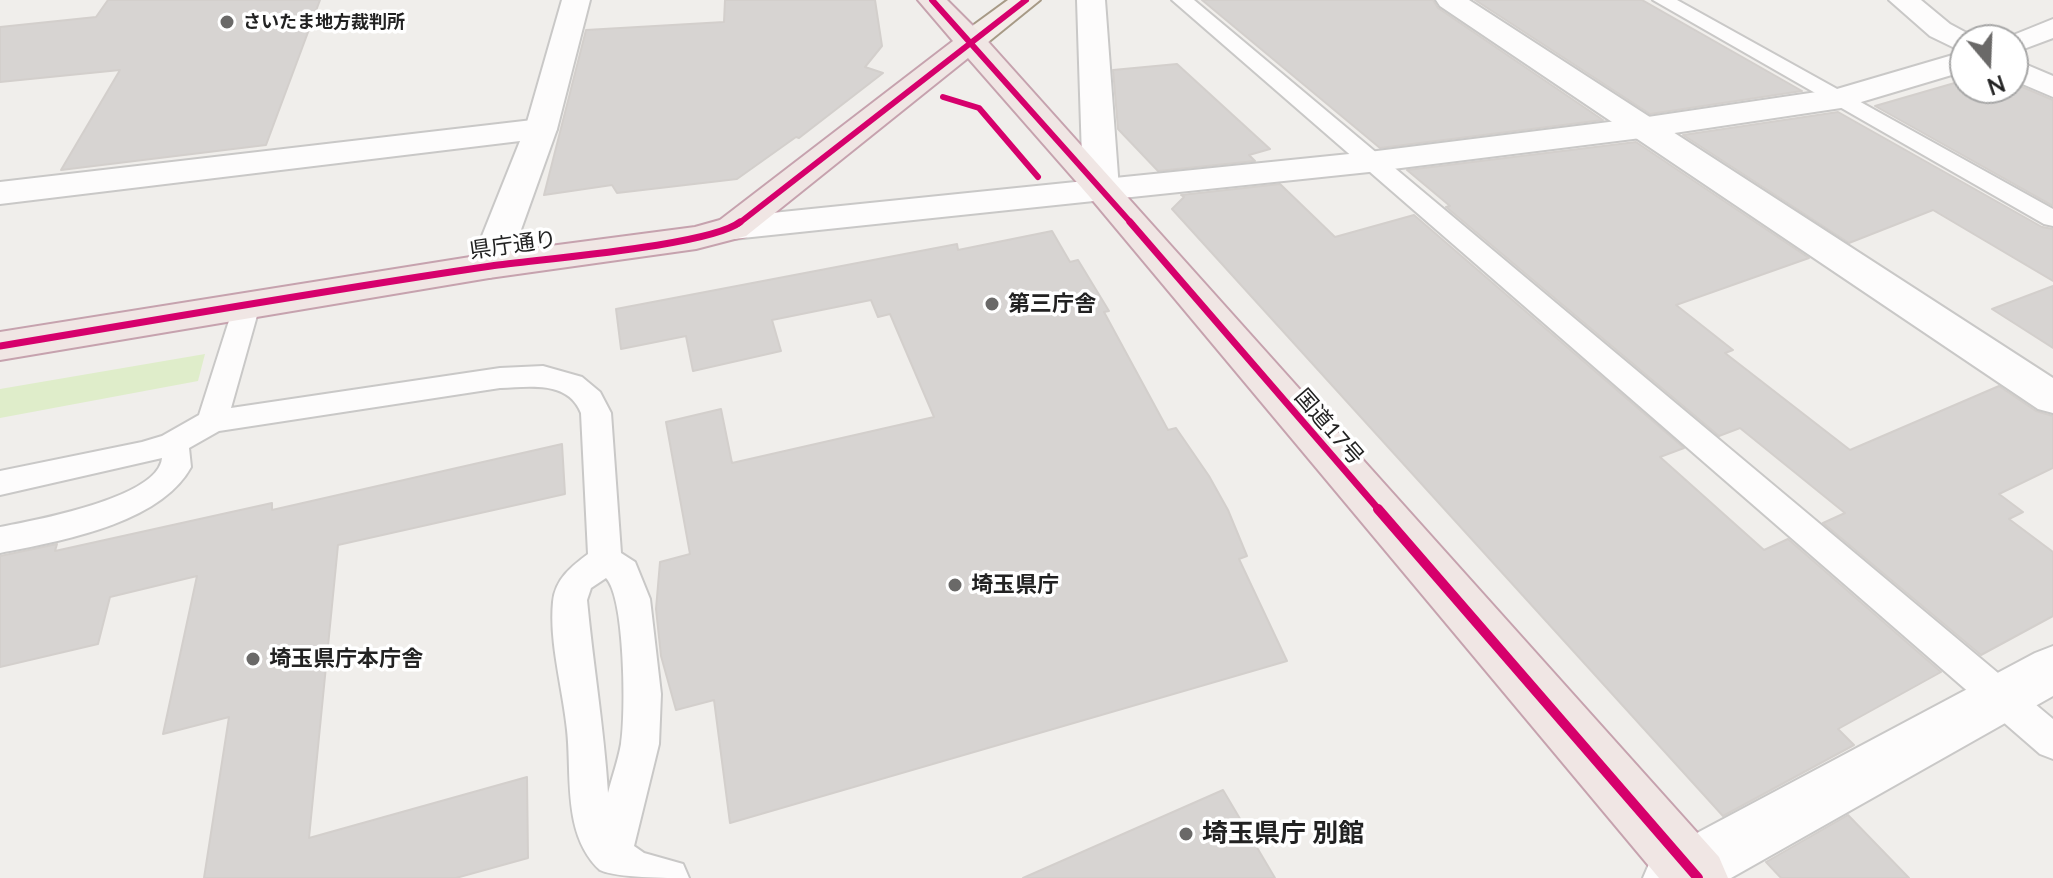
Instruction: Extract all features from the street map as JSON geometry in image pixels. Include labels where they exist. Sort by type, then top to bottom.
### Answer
[{"type":"highway","name":"国道17号","points":[[932,0],[1101,189],[1687,875]]},
{"type":"highway","name":"県庁通り","points":[[0,346],[489,266],[696,238],[733,228],[971,41]]},
{"type":"main road","points":[[971,41],[1026,0]]},
{"type":"street","points":[[489,266],[541,129],[576,0]]},
{"type":"street","points":[[1091,0],[1101,189]]},
{"type":"street","points":[[1450,0],[2053,398]]},
{"type":"street","points":[[1903,0],[1949,35]]},
{"type":"street","points":[[2029,38],[2053,28]]},
{"type":"street","points":[[733,228],[1369,162],[1641,128],[1841,98],[1949,66]]},
{"type":"street","points":[[2029,76],[2053,88]]},
{"type":"street","points":[[0,193],[541,129]]},
{"type":"street","points":[[1687,875],[2053,669]]},
{"type":"lane","points":[[1182,0],[2053,742]]},
{"type":"lane","points":[[1663,0],[2053,219]]},
{"type":"lane","points":[[212,421],[247,305]]},
{"type":"lane","points":[[0,483],[142,453],[172,444],[212,421],[500,378],[559,378],[590,399],[596,413],[605,560]]},
{"type":"lane","points":[[0,540],[86,521],[158,487],[175,470],[177,457],[172,444]]},
{"type":"lane","points":[[605,560],[578,580],[570,600],[577,682],[586,729],[589,796],[597,829],[612,854],[636,871],[669,878]]},
{"type":"lane","points":[[605,560],[623,572],[633,599],[643,694],[640,744],[612,854]]},
{"type":"green space","points":[[205,354],[198,381],[0,418],[0,389]]},
{"type":"building","points":[[108,0],[320,0],[266,145],[61,170],[120,70],[0,82],[0,27],[96,17]]},
{"type":"building","points":[[725,0],[875,0],[882,46],[865,67],[883,73],[799,138],[796,137],[737,179],[617,193],[612,185],[544,195],[586,30],[724,22]]},
{"type":"building","points":[[1202,0],[1433,0],[1438,8],[1603,120],[1380,148]]},
{"type":"building","points":[[1475,0],[1642,0],[1802,91],[1650,114]]},
{"type":"building","points":[[1177,64],[1270,149],[1249,155],[1255,161],[1158,171],[1118,129],[1113,70]]},
{"type":"building","points":[[1949,85],[1949,104],[2029,104],[2029,90],[2053,100],[2053,206],[1875,106]]},
{"type":"building","points":[[1838,112],[2042,227],[2053,229],[2053,281],[1933,210],[1849,243],[1683,135]]},
{"type":"building","points":[[1636,142],[1809,258],[1676,305],[1733,350],[1725,353],[1850,450],[1999,386],[2036,411],[2053,416],[2053,468],[1999,494],[2023,512],[2009,519],[2053,552],[2053,616],[1981,655],[1823,523],[1845,513],[1740,428],[1719,436],[1446,207],[1450,206],[1407,170]]},
{"type":"building","points":[[1280,184],[1335,237],[1414,215],[1684,448],[1660,457],[1764,550],[1788,539],[1941,672],[1838,729],[1854,745],[1723,816],[1172,209],[1184,197],[1181,195]]},
{"type":"building","name":"埼玉県庁","points":[[1052,231],[1070,262],[1078,260],[1109,311],[1104,312],[1168,430],[1176,428],[1228,510],[1247,556],[1239,559],[1287,661],[730,823],[714,700],[676,710],[661,656],[656,609],[660,562],[690,554],[666,422],[721,409],[732,463],[934,417],[890,314],[878,317],[871,300],[772,320],[781,351],[693,371],[686,336],[621,349],[616,309],[957,244],[958,250]]},
{"type":"building","points":[[2053,286],[2053,348],[1992,309]]},
{"type":"building","name":"埼玉県庁本庁舎","points":[[562,444],[565,494],[338,545],[309,838],[527,777],[528,858],[456,878],[204,878],[229,717],[163,734],[197,576],[110,597],[98,644],[0,667],[0,556],[57,544],[55,551],[272,503],[272,510]]},
{"type":"building","name":"埼玉県庁 別館","points":[[1223,790],[1275,878],[1023,878]]},
{"type":"building","points":[[1848,815],[1909,878],[1781,878],[1766,862]]},
{"type":"cycle path","points":[[932,0],[1101,189],[1698,878]]},
{"type":"cycle path","points":[[0,346],[489,266],[696,238],[733,228],[1026,0]]},
{"type":"cycle path","points":[[943,97],[979,108],[1038,177]]},
{"type":"place","name":"さいたま地方裁判所","points":[[227,22]]},
{"type":"place","name":"第三庁舎","points":[[992,304]]},
{"type":"place","name":"埼玉県庁","points":[[955,585]]},
{"type":"place","name":"埼玉県庁本庁舎","points":[[253,659]]},
{"type":"place","name":"埼玉県庁 別館","points":[[1186,834]]}]
